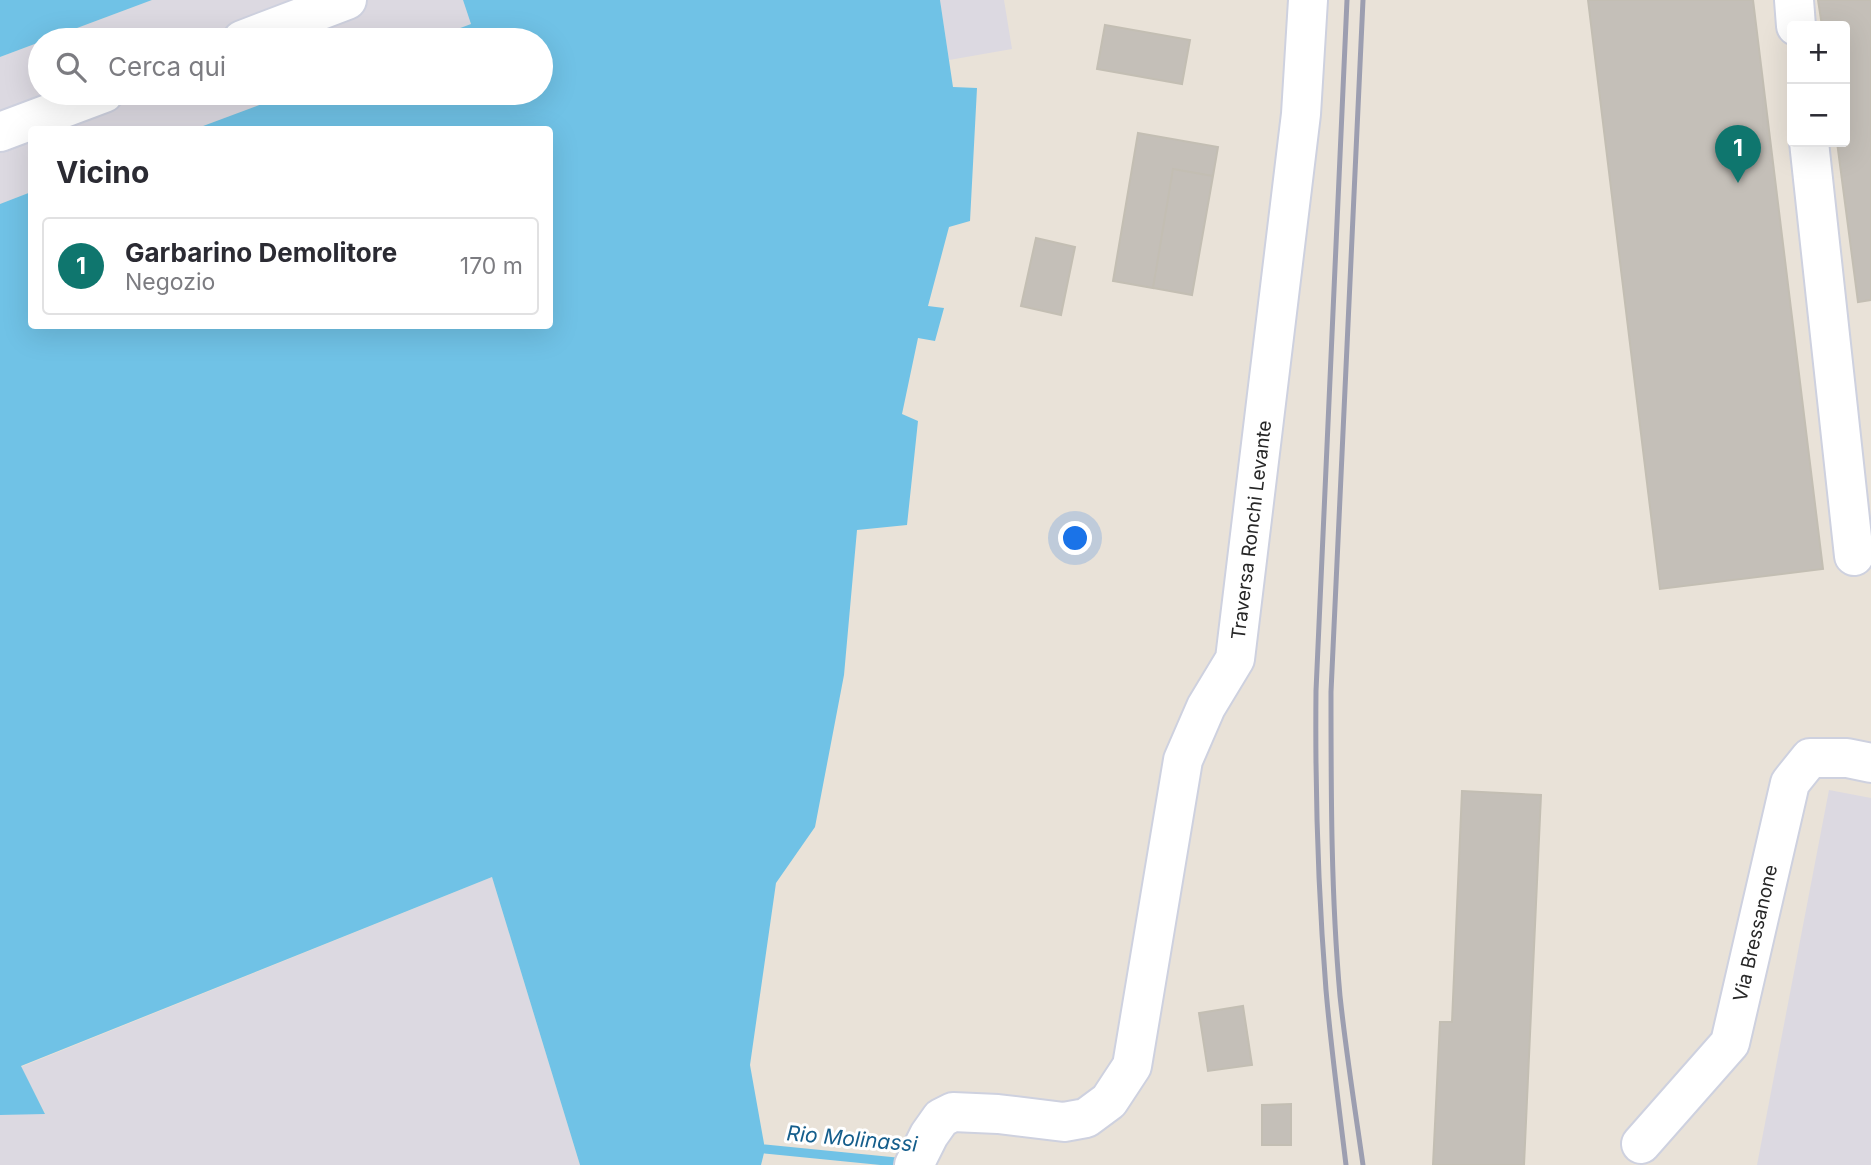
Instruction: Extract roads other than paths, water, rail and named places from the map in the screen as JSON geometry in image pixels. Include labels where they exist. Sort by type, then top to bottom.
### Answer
[{"type":"street","points":[[274,28],[347,0]]},
{"type":"street","name":"Traversa Ronchi Levante","points":[[922,1150],[941,1118],[953,1112],[1064,1122],[1086,1118],[1109,1101],[1132,1066],[1183,760],[1206,707],[1235,659],[1301,114],[1308,0]]},
{"type":"street","points":[[1794,0],[1796,21]]},
{"type":"street","points":[[0,132],[72,105]]},
{"type":"street","points":[[1810,147],[1854,556]]},
{"type":"street","name":"Via Bressanone","points":[[1641,1144],[1730,1043],[1790,783],[1810,758],[1847,758],[1871,763]]},
{"type":"water","points":[[0,0],[152,0],[77,28],[28,28],[28,46],[0,57]]},
{"type":"water","points":[[463,0],[940,0],[953,87],[977,88],[970,221],[949,227],[928,306],[944,308],[935,341],[918,338],[902,414],[918,421],[907,525],[857,530],[844,675],[815,827],[776,883],[750,1065],[765,1149],[761,1165],[580,1165],[492,877],[21,1066],[45,1114],[0,1115],[0,204],[28,193],[28,329],[553,329],[553,126],[203,126],[259,105],[553,105],[553,28],[460,28],[471,24]]},
{"type":"waterway","name":"Rio Molinassi","points":[[765,1149],[906,1163]]},
{"type":"railway","points":[[1346,1165],[1323,953],[1316,691],[1347,0]]},
{"type":"railway","points":[[1363,0],[1331,692],[1332,844],[1337,958],[1363,1165]]},
{"type":"place","name":"Garbarino Demolitore","points":[[1738,183]]}]
